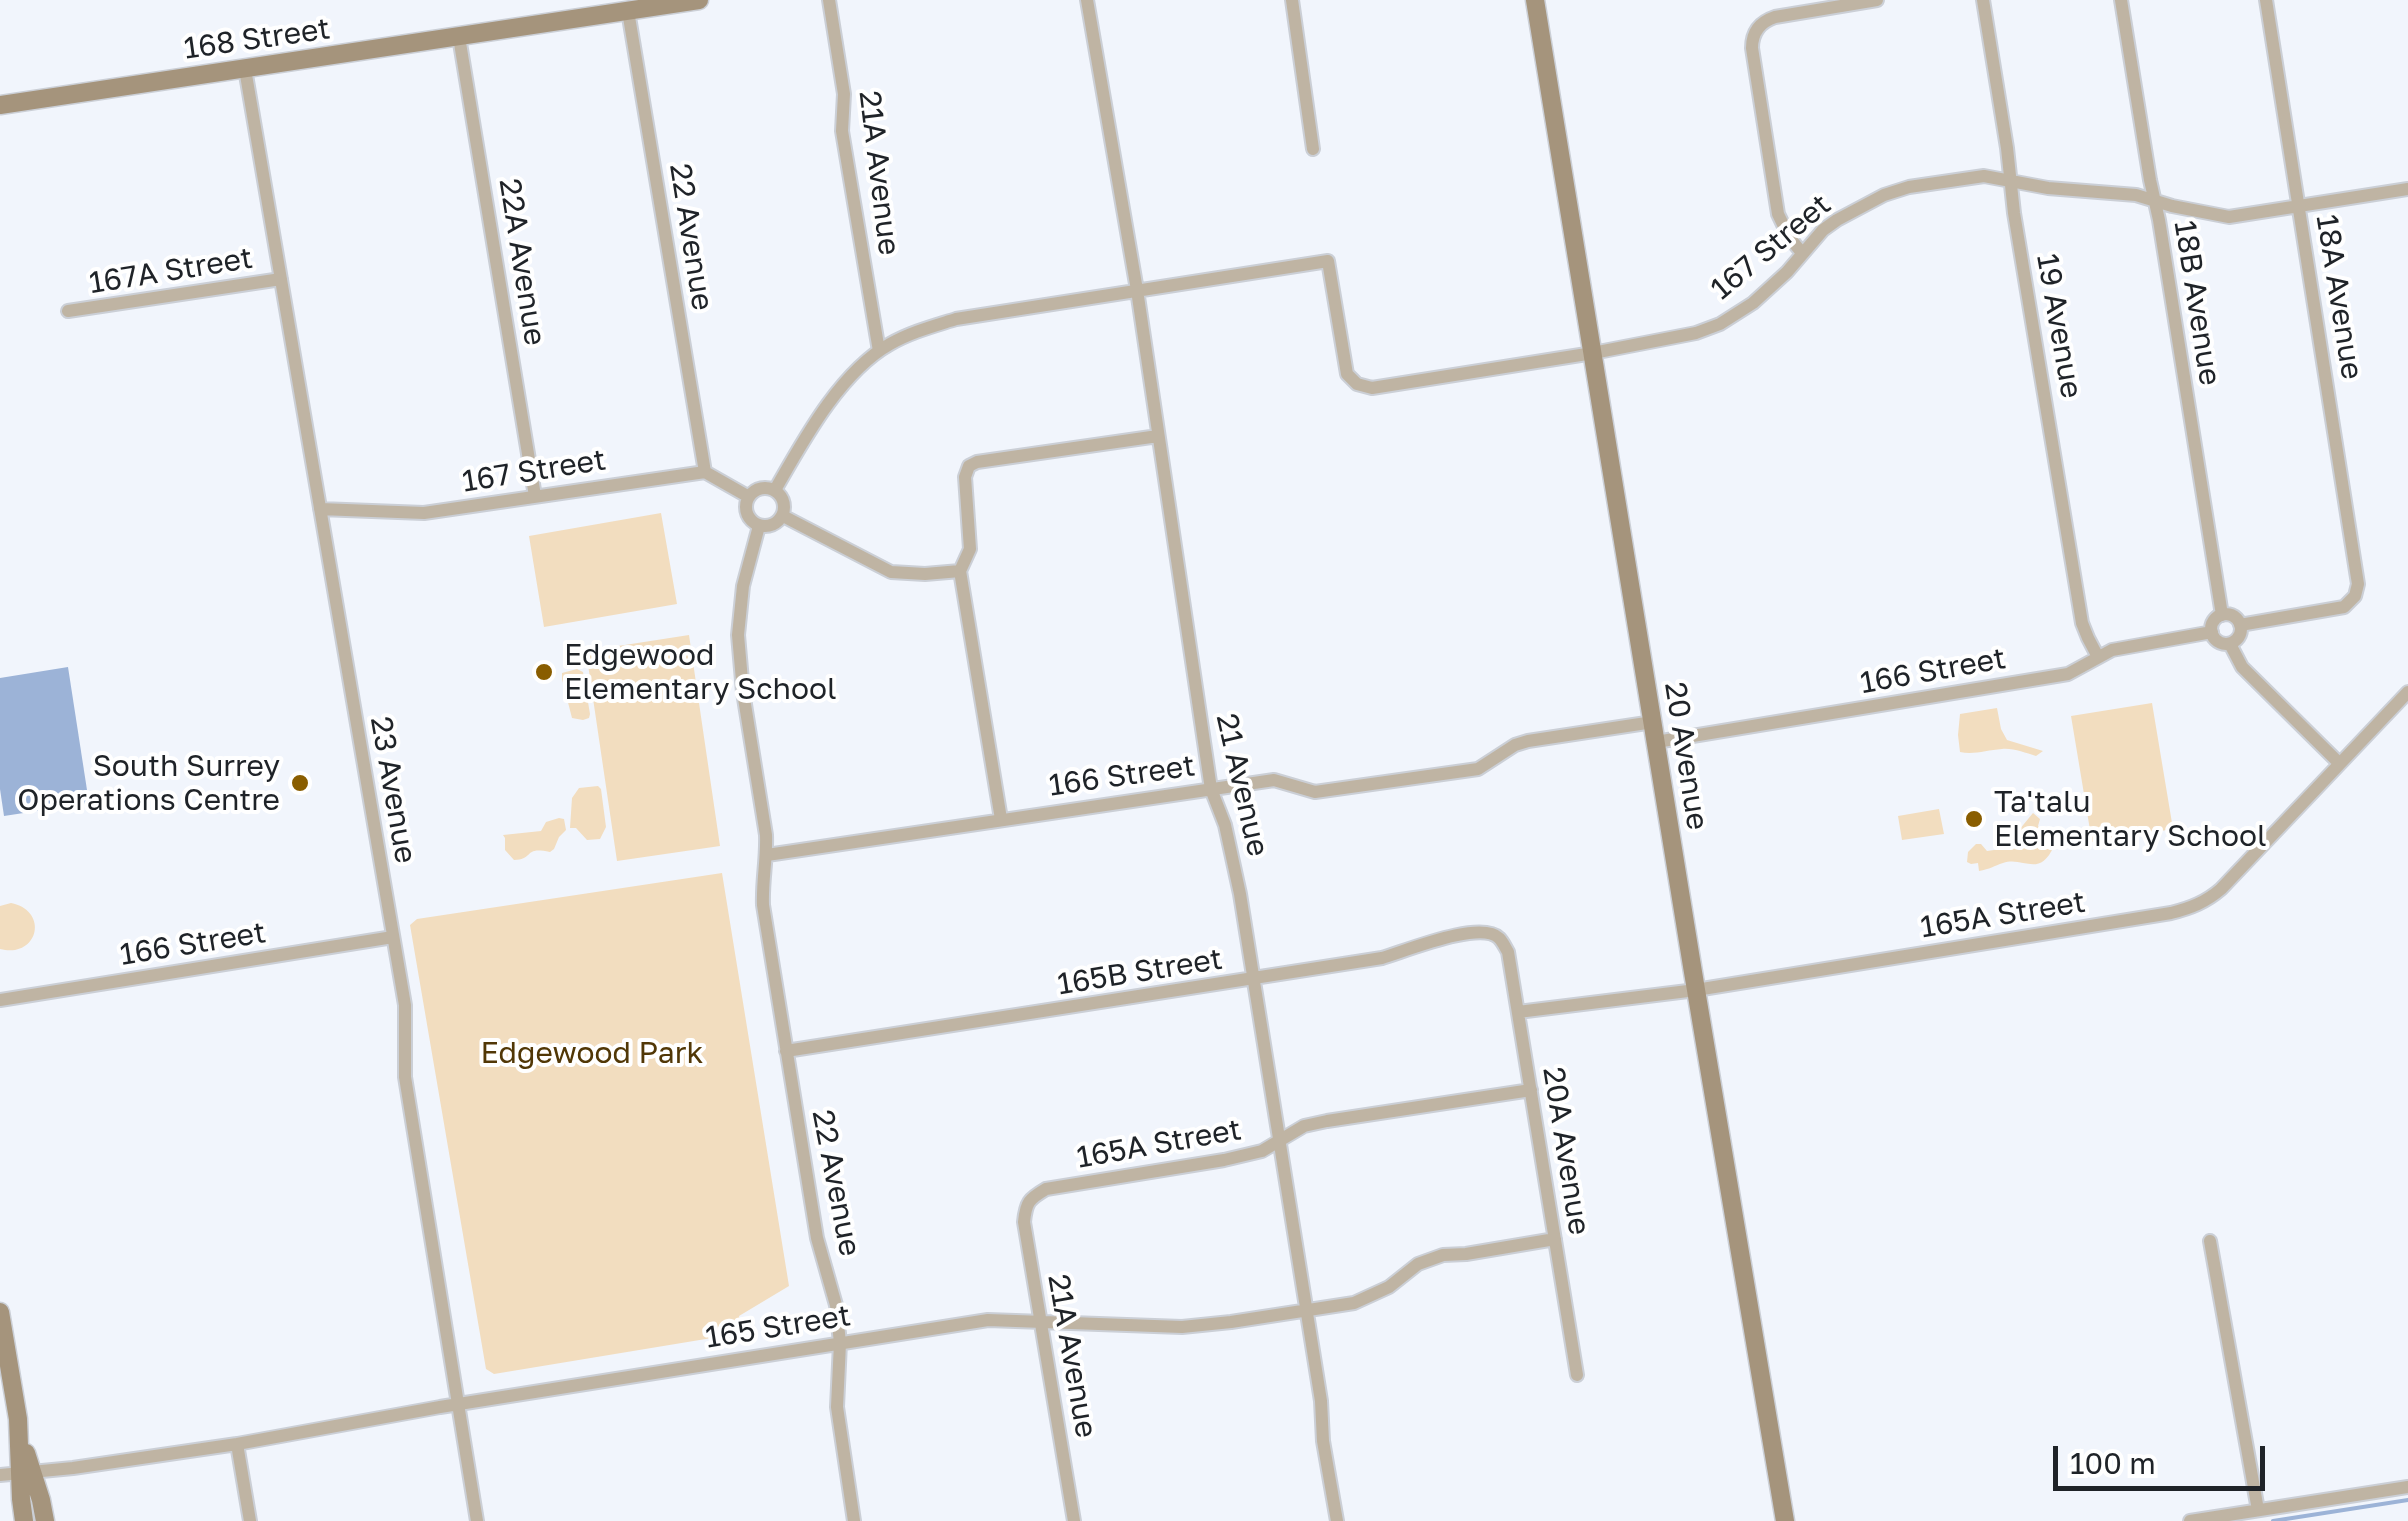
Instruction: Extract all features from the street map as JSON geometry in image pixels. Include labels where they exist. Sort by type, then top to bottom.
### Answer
[{"type":"street","name":"168 Street","points":[[0,105],[699,0]]},
{"type":"street","name":"21A Avenue","points":[[829,0],[844,94],[842,131],[879,351]]},
{"type":"street","name":"21 Avenue","points":[[1087,0],[1137,290],[1211,789],[1233,860],[1337,1521]]},
{"type":"street","points":[[1292,0],[1313,149]]},
{"type":"street","name":"20 Avenue","points":[[1535,0],[1785,1521]]},
{"type":"street","points":[[1802,253],[1778,214],[1752,48],[1757,28],[1774,17],[1877,0]]},
{"type":"street","name":"19 Avenue","points":[[1983,0],[2082,623],[2098,656]]},
{"type":"street","name":"18B Avenue","points":[[2121,0],[2222,615]]},
{"type":"street","name":"18A Avenue","points":[[2240,624],[2339,608],[2351,601],[2358,584],[2266,0]]},
{"type":"street","name":"22 Avenue","points":[[628,11],[705,472]]},
{"type":"street","name":"22A Avenue","points":[[459,37],[535,496]]},
{"type":"street","name":"23 Avenue","points":[[245,69],[405,1004],[405,1076],[477,1521]]},
{"type":"street","name":"167 Street","points":[[1137,290],[1328,261],[1347,374],[1357,384],[1372,388],[1696,333],[1720,324],[1761,296],[1837,220],[1884,195],[1962,178],[1984,176],[2048,188],[2136,195],[2229,216],[2408,189]]},
{"type":"street","name":"167A Street","points":[[68,312],[281,279]]},
{"type":"street","points":[[775,490],[825,408],[854,374],[888,344],[956,319],[1137,290]]},
{"type":"street","points":[[1001,819],[960,571],[970,549],[965,477],[969,466],[1158,436]]},
{"type":"street","points":[[705,472],[748,497]]},
{"type":"street","name":"167 Street","points":[[320,509],[424,513],[705,472]]},
{"type":"street","points":[[763,488],[775,490],[783,499],[783,516],[775,524],[758,526],[748,517],[748,497],[763,488]]},
{"type":"street","points":[[783,516],[891,572],[960,571]]},
{"type":"street","name":"22 Avenue","points":[[758,526],[743,586],[738,634],[767,854],[763,906],[817,1238],[836,1305],[840,1344],[837,1407],[854,1521]]},
{"type":"street","points":[[2230,644],[2239,637],[2240,624],[2233,616],[2222,615],[2213,622],[2212,632],[2217,641],[2230,644],[2242,666],[2339,763]]},
{"type":"street","name":"166 Street","points":[[1656,742],[2068,674],[2112,650],[2212,632]]},
{"type":"street","name":"165A Street","points":[[1518,1012],[1696,990],[2194,907],[2222,889],[2408,692]]},
{"type":"street","name":"166 Street","points":[[767,854],[1274,780],[1315,792],[1478,769],[1528,741],[1653,722]]},
{"type":"street","name":"165B Street","points":[[786,1051],[1382,958],[1460,935],[1485,932],[1499,937]]},
{"type":"street","name":"166 Street","points":[[0,1000],[393,937]]},
{"type":"street","name":"20A Avenue","points":[[1499,937],[1508,952],[1577,1375]]},
{"type":"street","name":"165A Street","points":[[1030,1199],[1046,1188],[1262,1151],[1304,1126],[1531,1090]]},
{"type":"street","name":"21A Avenue","points":[[1030,1199],[1024,1222],[1074,1521]]},
{"type":"street","name":"165 Street","points":[[0,1475],[237,1444],[459,1404],[988,1320],[1206,1326],[1354,1303],[1390,1287],[1418,1264],[1443,1255],[1555,1239]]},
{"type":"street","points":[[2210,1241],[2258,1510]]},
{"type":"street","points":[[0,1312],[26,1472],[24,1521]]},
{"type":"street","points":[[237,1444],[250,1521]]},
{"type":"street","points":[[26,1472],[45,1521]]},
{"type":"street","points":[[2190,1521],[2408,1486]]},
{"type":"green space","points":[[661,513],[677,604],[544,627],[529,536]]},
{"type":"green space","points":[[689,635],[720,846],[617,861],[586,651]]},
{"type":"green space","points":[[577,669],[583,672],[590,714],[583,720],[572,718],[562,679],[562,673]]},
{"type":"green space","points":[[2152,703],[2173,829],[2092,842],[2071,716]]},
{"type":"green space","points":[[1997,708],[2007,740],[2043,751],[2036,756],[2006,749],[1960,752],[1960,714]]},
{"type":"green space","points":[[598,786],[606,827],[600,839],[587,840],[576,828],[570,828],[572,798],[579,788]]},
{"type":"green space","points":[[1939,809],[1944,834],[1902,840],[1898,816]]},
{"type":"green space","points":[[2033,813],[2054,846],[2043,862],[2003,863],[1979,871],[1978,863],[1967,862],[1968,852],[1976,844],[1987,851],[2008,848]]},
{"type":"green space","points":[[564,819],[566,830],[550,852],[536,851],[514,860],[505,850],[503,835],[541,831],[546,822]]},
{"type":"green space","name":"Edgewood Park","points":[[722,873],[789,1286],[739,1316],[742,1333],[494,1374],[486,1369],[410,925],[417,919]]},
{"type":"green space","points":[[11,903],[31,915],[34,933],[23,947],[0,949],[0,906]]},
{"type":"water","points":[[68,667],[89,803],[4,816],[0,789],[0,678]]},
{"type":"waterway","points":[[2273,1521],[2408,1500]]},
{"type":"place","name":"Edgewood Elementary School","points":[[544,672]]},
{"type":"place","name":"South Surrey Operations Centre","points":[[300,783]]},
{"type":"place","name":"Ta'talu Elementary School","points":[[1974,819]]}]
